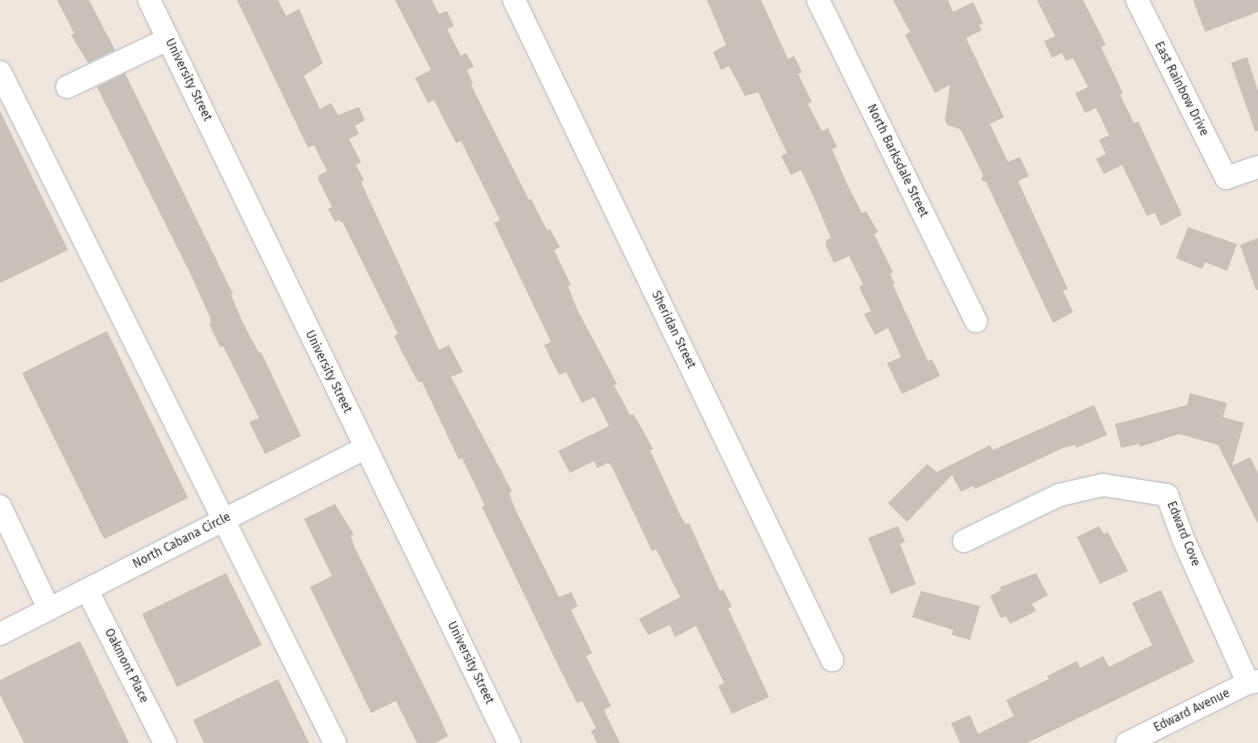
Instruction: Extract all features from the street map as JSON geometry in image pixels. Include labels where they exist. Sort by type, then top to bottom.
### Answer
[{"type":"street","name":"University Street","points":[[149,0],[509,743]]},
{"type":"street","name":"Sheridan Street","points":[[514,0],[832,660]]},
{"type":"street","name":"North Barksdale Street","points":[[818,0],[976,321]]},
{"type":"street","name":"East Rainbow Drive","points":[[1137,0],[1226,178],[1258,167]]},
{"type":"street","points":[[67,87],[168,39]]},
{"type":"street","points":[[0,72],[225,519],[335,743]]},
{"type":"street","name":"North Cabana Circle","points":[[0,634],[365,448]]},
{"type":"street","name":"Edward Cove","points":[[964,541],[1066,493],[1103,485],[1167,495],[1184,541],[1253,682]]},
{"type":"street","points":[[0,506],[50,609]]},
{"type":"street","name":"Oakmont Place","points":[[87,590],[165,743]]},
{"type":"street","name":"Edward Avenue","points":[[1127,743],[1253,682]]},
{"type":"building","points":[[57,0],[89,0],[115,50],[88,63],[71,35],[74,33]]},
{"type":"building","points":[[237,0],[278,0],[286,16],[299,9],[323,63],[304,76],[320,109],[331,103],[338,115],[359,107],[365,120],[355,126],[359,134],[349,139],[361,162],[356,165],[364,180],[361,182],[439,350],[449,345],[463,372],[451,377],[512,491],[509,493],[516,511],[559,597],[571,592],[578,606],[571,610],[592,653],[586,656],[611,706],[604,710],[620,743],[597,743],[591,731],[596,728],[582,701],[577,703],[556,661],[482,507],[485,506],[462,458],[459,460],[422,382],[418,382],[403,354],[394,336],[398,334],[343,223],[339,220],[335,222],[328,209],[332,207],[318,179],[319,175],[327,171],[314,145],[308,148]]},
{"type":"building","points":[[395,0],[432,0],[439,14],[447,11],[454,26],[447,29],[461,56],[466,53],[474,67],[467,70],[473,84],[471,85],[529,200],[531,199],[547,230],[550,229],[560,247],[554,250],[571,285],[568,286],[577,309],[617,384],[614,385],[630,415],[633,414],[653,449],[650,450],[681,517],[686,524],[689,523],[720,591],[723,589],[732,607],[728,608],[769,697],[732,714],[718,686],[724,683],[696,626],[675,637],[670,625],[648,635],[639,619],[680,597],[656,549],[652,551],[611,465],[608,463],[597,468],[594,461],[570,473],[558,451],[609,426],[594,397],[582,403],[566,372],[559,375],[544,345],[551,342],[494,223],[500,220],[461,141],[456,143],[434,100],[428,103],[415,78],[431,70]]},
{"type":"building","points":[[707,0],[761,0],[788,59],[794,56],[802,72],[798,74],[812,102],[808,104],[822,131],[828,128],[837,147],[832,149],[848,186],[862,213],[866,211],[878,232],[874,234],[893,272],[890,274],[895,284],[893,285],[928,361],[932,359],[940,376],[902,394],[887,363],[901,357],[888,328],[875,335],[864,314],[871,311],[859,287],[863,284],[849,256],[834,263],[826,246],[826,240],[831,238],[814,198],[801,170],[791,175],[781,156],[787,153],[758,92],[745,96],[729,66],[721,70],[713,52],[726,45]]},
{"type":"building","points":[[893,0],[948,0],[953,12],[973,2],[983,23],[979,25],[982,30],[966,38],[1004,117],[990,124],[1008,162],[1020,157],[1029,176],[1018,181],[1068,289],[1063,291],[1073,312],[1053,323],[986,182],[981,180],[983,175],[966,140],[960,129],[947,125],[945,120],[950,85],[935,93],[905,35],[910,32]]},
{"type":"building","points":[[1037,0],[1083,0],[1106,45],[1101,47],[1123,93],[1120,95],[1134,123],[1138,121],[1182,215],[1161,226],[1155,213],[1147,216],[1122,165],[1104,174],[1096,159],[1106,154],[1099,140],[1109,135],[1096,108],[1085,113],[1075,93],[1088,87],[1073,58],[1066,61],[1062,53],[1052,58],[1044,41],[1055,36]]},
{"type":"building","points":[[1193,0],[1258,0],[1258,12],[1205,32]]},
{"type":"building","points":[[1247,57],[1258,91],[1258,131],[1255,131],[1231,63]]},
{"type":"building","points":[[125,73],[233,294],[231,295],[243,323],[259,353],[261,352],[301,436],[265,454],[249,422],[259,418],[223,346],[220,347],[209,324],[211,323],[210,317],[190,273],[97,87]]},
{"type":"building","points":[[0,111],[68,250],[0,283]]},
{"type":"building","points":[[1188,227],[1237,244],[1227,271],[1205,262],[1202,269],[1176,258]]},
{"type":"building","points":[[1258,238],[1258,290],[1256,290],[1240,245]]},
{"type":"building","points":[[107,331],[188,498],[104,539],[22,373]]},
{"type":"building","points":[[1190,393],[1227,403],[1223,417],[1244,423],[1232,466],[1250,457],[1258,473],[1258,524],[1218,445],[1179,434],[1140,447],[1139,444],[1121,448],[1115,424],[1187,405]]},
{"type":"building","points":[[1094,405],[1107,435],[1076,448],[1075,445],[1063,448],[975,489],[973,486],[961,492],[952,475],[907,522],[888,503],[927,464],[937,472],[990,445],[993,450]]},
{"type":"building","points":[[335,504],[354,535],[351,536],[354,546],[448,736],[435,743],[417,743],[396,701],[371,713],[310,587],[332,576],[304,519]]},
{"type":"building","points":[[898,526],[905,542],[900,544],[916,584],[891,594],[868,538]]},
{"type":"building","points":[[1099,526],[1104,534],[1108,532],[1128,571],[1100,584],[1077,537]]},
{"type":"building","points":[[226,573],[262,645],[177,687],[142,614]]},
{"type":"building","points":[[1036,573],[1048,595],[1032,604],[1036,611],[1010,624],[1006,616],[1001,618],[990,596],[1001,590],[1000,587]]},
{"type":"building","points":[[1161,590],[1194,662],[1027,743],[960,743],[951,723],[970,715],[978,734],[1014,716],[1006,700],[1049,679],[1047,676],[1077,661],[1080,668],[1103,656],[1109,667],[1152,645],[1132,603]]},
{"type":"building","points":[[921,591],[980,606],[970,640],[952,635],[953,630],[912,617]]},
{"type":"building","points":[[80,641],[129,743],[24,743],[0,695],[0,680]]},
{"type":"building","points":[[278,679],[309,743],[204,743],[193,720]]}]
